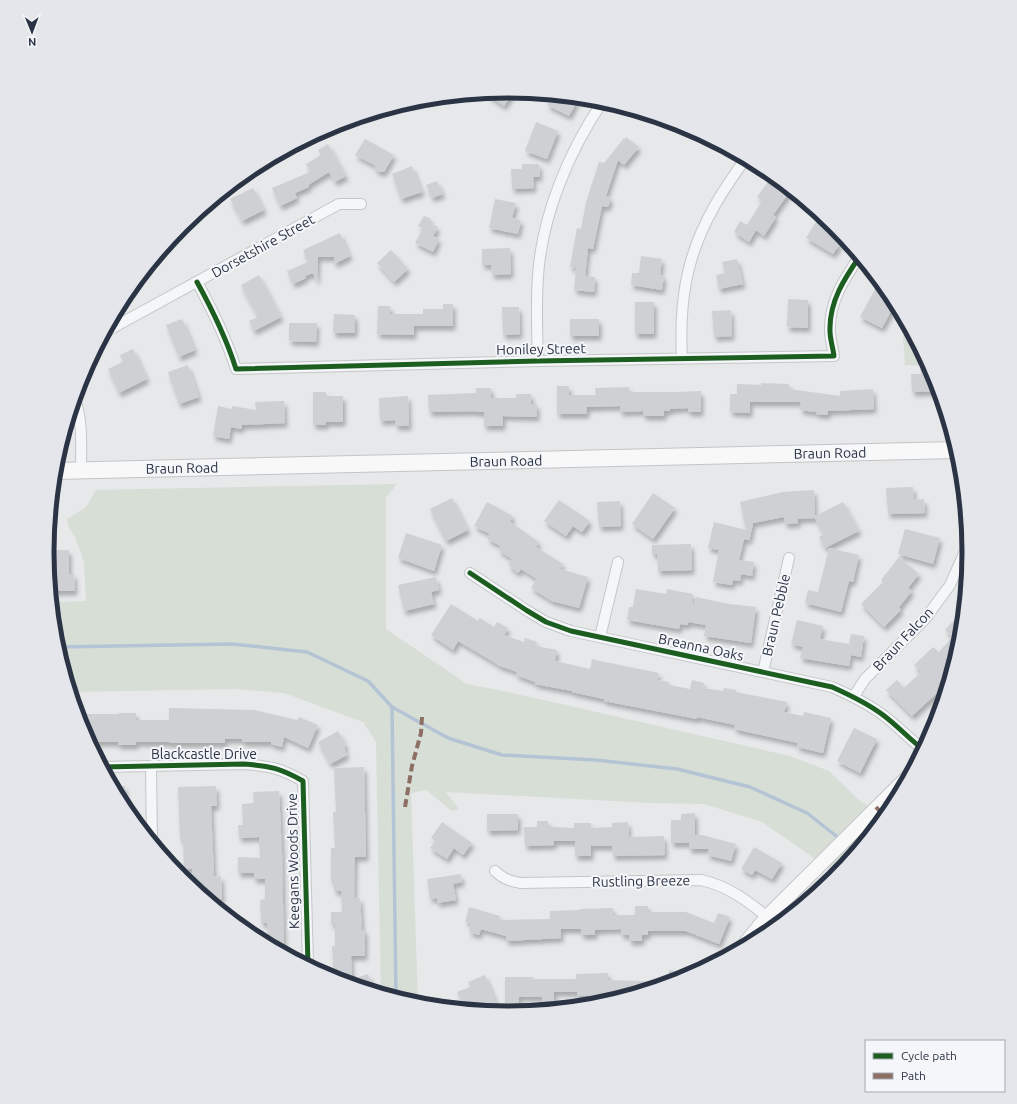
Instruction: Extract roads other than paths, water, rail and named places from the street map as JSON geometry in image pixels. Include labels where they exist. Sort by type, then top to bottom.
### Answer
[{"type":"main road","name":"Braun Road","points":[[62,471],[951,450]]},
{"type":"main road","points":[[773,921],[819,864],[897,787]]},
{"type":"street","points":[[538,361],[536,316],[538,274],[544,235],[555,196],[570,159],[588,124],[599,107]]},
{"type":"street","points":[[682,358],[682,305],[686,279],[693,254],[702,230],[714,206],[743,162]]},
{"type":"street","name":"Dorsetshire Street","points":[[114,327],[339,204],[361,204]]},
{"type":"street","name":"Honiley Street","points":[[197,282],[222,330],[236,369],[538,361],[834,356],[830,332],[832,311],[838,291],[857,261]]},
{"type":"street","points":[[78,407],[81,425],[81,471]]},
{"type":"street","name":"Braun Falcon","points":[[854,696],[865,679],[925,619],[950,585],[963,556]]},
{"type":"street","name":"Braun Pebble","points":[[763,672],[790,558]]},
{"type":"street","points":[[600,637],[618,562]]},
{"type":"street","name":"Breanna Oaks","points":[[470,572],[546,622],[570,631],[832,687],[854,696],[885,716],[919,746]]},
{"type":"street","name":"Blackcastle Drive","points":[[108,767],[244,764],[262,765],[284,770],[303,780]]},
{"type":"street","points":[[151,766],[152,834]]},
{"type":"street","name":"Keegans Woods Drive","points":[[303,780],[308,960]]},
{"type":"street","name":"Rustling Breeze","points":[[495,871],[508,881],[521,883],[701,880],[716,883],[729,889],[773,921]]},
{"type":"waterway","points":[[64,647],[232,644],[307,652],[368,681],[392,707],[448,738],[502,755],[596,760],[677,769],[750,787],[807,813],[840,839]]},
{"type":"waterway","points":[[392,707],[396,992]]},
{"type":"waterway","points":[[846,844],[853,849]]}]
